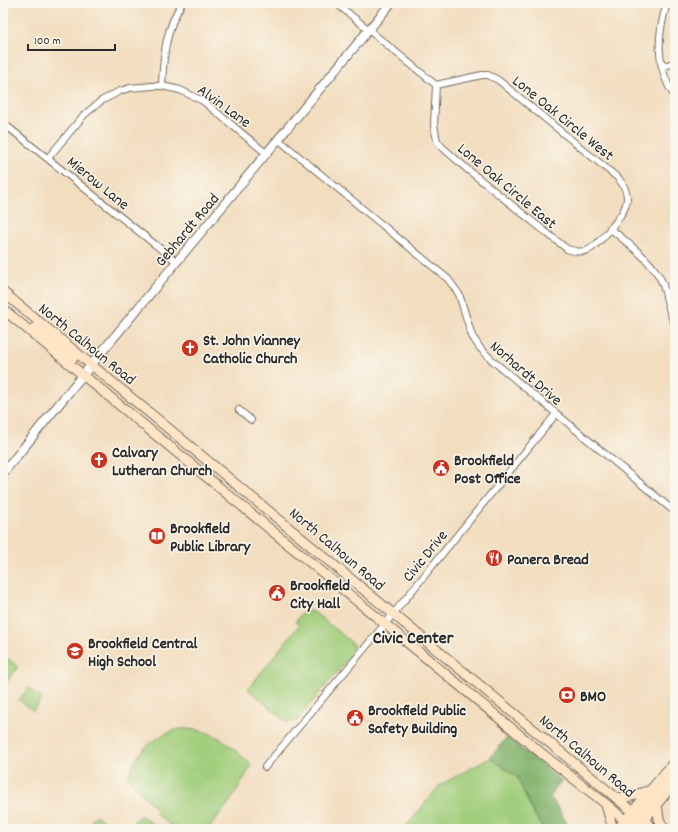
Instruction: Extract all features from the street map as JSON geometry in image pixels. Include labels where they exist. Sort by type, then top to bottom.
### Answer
[{"type":"main road","name":"North Calhoun Road","points":[[3,292],[654,829]]},
{"type":"main road","name":"North Calhoun Road","points":[[5,311],[545,756],[636,829]]},
{"type":"main road","points":[[5,311],[46,336],[84,367],[92,365]]},
{"type":"main road","points":[[83,374],[88,372],[92,374],[133,406],[152,415]]},
{"type":"main road","points":[[636,829],[638,816],[651,790],[675,761]]},
{"type":"main road","points":[[638,816],[675,770]]},
{"type":"main road","points":[[618,829],[625,821],[638,816],[657,804],[675,782]]},
{"type":"main road","points":[[616,798],[632,796],[651,790]]},
{"type":"main road","points":[[606,804],[613,829]]},
{"type":"main road","points":[[657,804],[658,819],[664,829]]},
{"type":"street","points":[[162,86],[167,36],[174,17],[182,3]]},
{"type":"street","points":[[336,3],[436,85]]},
{"type":"street","name":"Gebhardt Road","points":[[3,473],[83,374],[392,3]]},
{"type":"street","points":[[667,3],[662,21],[659,54],[665,76],[675,97]]},
{"type":"street","points":[[663,66],[675,64]]},
{"type":"street","name":"Lone Oak Circle West","points":[[436,85],[488,75],[498,80],[511,90],[618,178],[627,194],[627,203],[610,228]]},
{"type":"street","name":"Lone Oak Circle East","points":[[436,85],[434,125],[437,141],[442,147],[533,223],[567,250],[577,252],[588,250],[610,228]]},
{"type":"street","name":"Alvin Lane","points":[[48,158],[84,115],[101,100],[130,88],[162,86],[180,90],[203,101],[266,154]]},
{"type":"street","name":"Mierow Lane","points":[[3,123],[177,262]]},
{"type":"street","name":"Norhardt Drive","points":[[278,140],[307,162],[448,279],[459,294],[472,336],[480,348],[493,361],[556,414],[675,512]]},
{"type":"street","points":[[610,228],[653,267],[666,293],[672,319],[675,324]]},
{"type":"street","points":[[238,410],[251,420]]},
{"type":"street","name":"Civic Drive","points":[[265,767],[385,624],[556,414]]},
{"type":"green space","points":[[309,611],[314,612],[351,642],[354,647],[353,653],[297,720],[287,722],[248,689],[299,625],[295,622],[302,613]]},
{"type":"green space","points":[[5,656],[18,667],[3,686],[3,658]]},
{"type":"green space","points":[[29,688],[42,699],[33,711],[19,700]]},
{"type":"green space","points":[[180,729],[192,729],[212,734],[228,744],[252,765],[229,803],[208,829],[180,829],[174,824],[172,827],[155,813],[157,810],[128,778],[131,768],[141,752],[147,746],[154,740]]},
{"type":"green space","points":[[507,737],[562,781],[550,796],[563,816],[569,829],[544,829],[533,813],[517,777],[490,758]]},
{"type":"green space","points":[[490,758],[517,777],[533,813],[544,829],[404,829],[440,785]]},
{"type":"green space","points":[[96,815],[112,828],[98,829],[90,822]]},
{"type":"green space","points":[[140,815],[153,824],[150,829],[128,829]]},
{"type":"place","name":"St. John Vianney Catholic Church","points":[[190,348]]},
{"type":"place","name":"Calvary Lutheran Church","points":[[99,460]]},
{"type":"place","name":"Brookfield Post Office","points":[[441,468]]},
{"type":"place","name":"Brookfield Public Library","points":[[157,536]]},
{"type":"place","name":"Panera Bread","points":[[494,558]]},
{"type":"place","name":"Brookfield City Hall","points":[[277,593]]},
{"type":"place","name":"Brookfield Central High School","points":[[75,651]]},
{"type":"place","name":"BMO","points":[[567,695]]},
{"type":"place","name":"Brookfield Public Safety Building","points":[[355,718]]},
{"type":"district","name":"Civic Center","points":[[413,637]]}]
